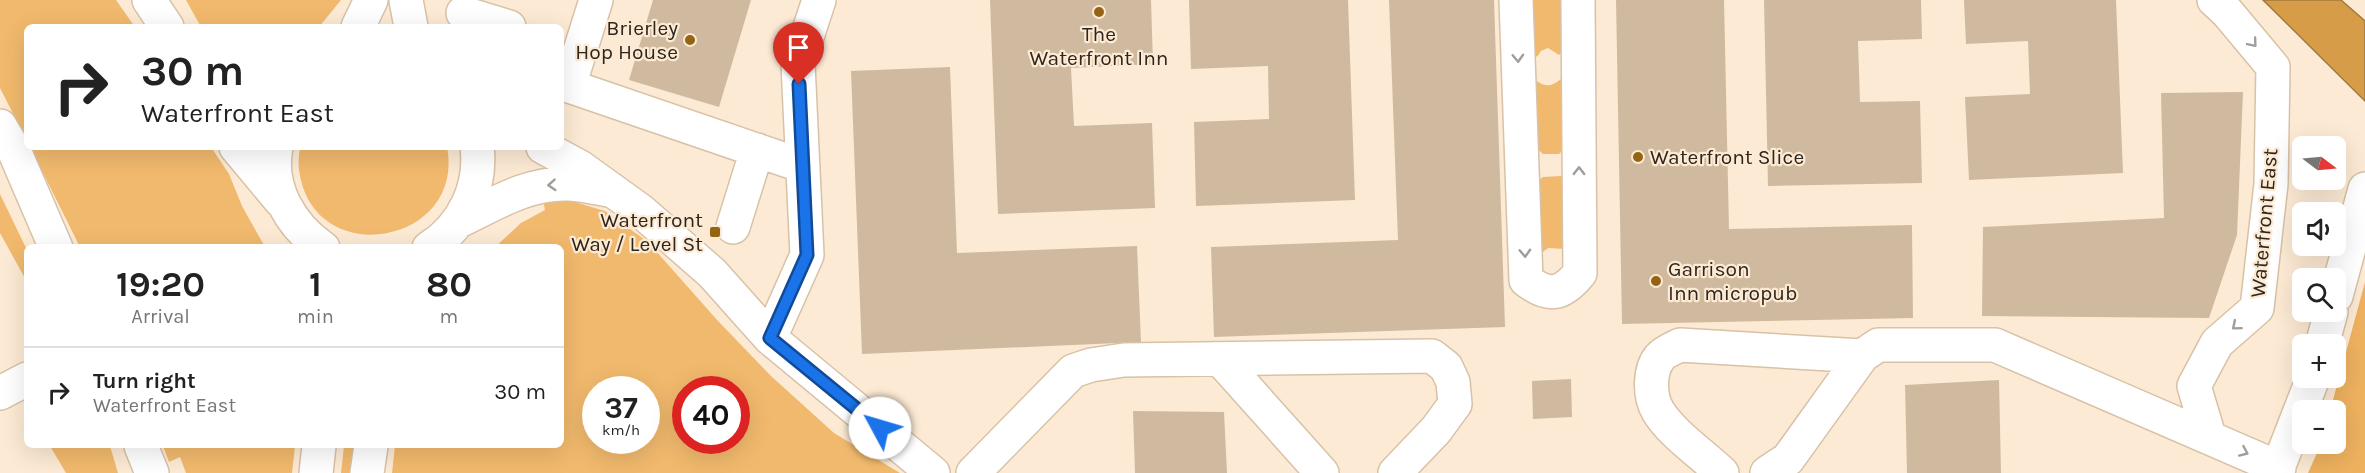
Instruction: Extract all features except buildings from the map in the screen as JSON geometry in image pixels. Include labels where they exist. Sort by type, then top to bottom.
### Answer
[{"type":"street","points":[[149,0],[165,24]]},
{"type":"street","points":[[359,24],[371,0]]},
{"type":"street","points":[[406,0],[410,24]]},
{"type":"street","points":[[596,0],[571,46],[569,86],[803,166]]},
{"type":"street","points":[[770,338],[807,255],[798,64],[819,0]]},
{"type":"street","points":[[1515,0],[1526,280],[1537,289],[1557,293],[1570,286],[1580,273],[1578,0]]},
{"type":"street","name":"Waterfront East","points":[[2209,436],[2194,386],[2217,343],[2257,308],[2271,184],[2273,67],[2227,12],[2214,0]]},
{"type":"street","points":[[463,13],[498,24]]},
{"type":"street","points":[[0,126],[13,148],[54,244]]},
{"type":"street","points":[[238,150],[284,205],[294,222],[315,244]]},
{"type":"street","points":[[276,150],[276,180],[284,205]]},
{"type":"street","points":[[440,240],[470,203],[476,182],[479,159],[478,150]]},
{"type":"street","points":[[549,150],[580,167],[641,211],[712,273],[770,338],[933,473]]},
{"type":"street","points":[[733,227],[757,150]]},
{"type":"street","points":[[440,240],[522,191],[540,185],[568,184],[610,190]]},
{"type":"street","points":[[2344,268],[2365,189]]},
{"type":"street","points":[[1722,473],[1657,410],[1651,389],[1653,368],[1661,355],[1680,345],[1862,356]]},
{"type":"street","points":[[1767,473],[1788,459],[1862,356],[1878,345],[1995,345],[2209,436],[2278,470],[2309,388]]},
{"type":"street","points":[[973,473],[1073,371],[1091,365],[1124,360],[1432,356],[1446,367],[1453,382],[1455,404],[1436,430],[1395,473]]},
{"type":"street","points":[[1220,359],[1322,473]]},
{"type":"street","points":[[0,393],[24,381]]},
{"type":"street","points":[[142,448],[152,473]]},
{"type":"street","points":[[316,473],[319,448]]},
{"type":"street","points":[[367,473],[371,448]]},
{"type":"shaded area","points":[[0,0],[116,0],[133,24],[24,24],[24,135],[0,88]]},
{"type":"shaded area","points":[[186,0],[341,0],[321,24],[199,24]]},
{"type":"shaded area","points":[[1528,0],[1566,0],[1567,46],[1559,55],[1548,48],[1541,51],[1537,57],[1530,48]]},
{"type":"shaded area","points":[[2263,0],[2341,0],[2365,21],[2365,101]]},
{"type":"shaded area","points":[[1561,79],[1568,85],[1570,143],[1559,154],[1543,154],[1531,143],[1530,87],[1537,81],[1543,85],[1549,85]]},
{"type":"shaded area","points":[[32,150],[213,150],[229,174],[242,206],[263,244],[78,244]]},
{"type":"shaded area","points":[[300,150],[447,150],[447,180],[434,206],[412,224],[385,234],[357,233],[330,223],[310,202],[299,170]]},
{"type":"shaded area","points":[[1561,176],[1570,184],[1564,249],[1548,248],[1543,252],[1535,244],[1533,184],[1543,177]]},
{"type":"shaded area","points":[[0,194],[24,244],[24,277],[0,233]]},
{"type":"shaded area","points":[[543,199],[568,200],[605,211],[648,242],[718,321],[771,376],[834,433],[900,473],[392,473],[395,448],[564,448],[564,244],[498,244],[521,223],[545,210]]},
{"type":"shaded area","points":[[2365,282],[2365,473],[2308,473],[2317,454],[2346,454],[2346,400],[2333,400],[2336,388],[2346,388],[2346,352]]},
{"type":"shaded area","points":[[51,448],[111,448],[118,473],[66,473]]},
{"type":"shaded area","points":[[164,448],[295,448],[292,473],[186,473],[180,457],[169,462]]},
{"type":"shaded area","points":[[344,448],[355,448],[351,473],[341,473]]},
{"type":"place","name":"The Waterfront Inn","points":[[1099,12]]},
{"type":"place","name":"Brierley Hop House","points":[[690,40]]},
{"type":"place","name":"Waterfront Slice","points":[[1638,157]]},
{"type":"place","name":"Waterfront Way / Level St","points":[[715,232]]},
{"type":"place","name":"Garrison Inn micropub","points":[[1656,281]]},
{"type":"route","points":[[799,84],[807,255],[770,338],[880,428]]}]
